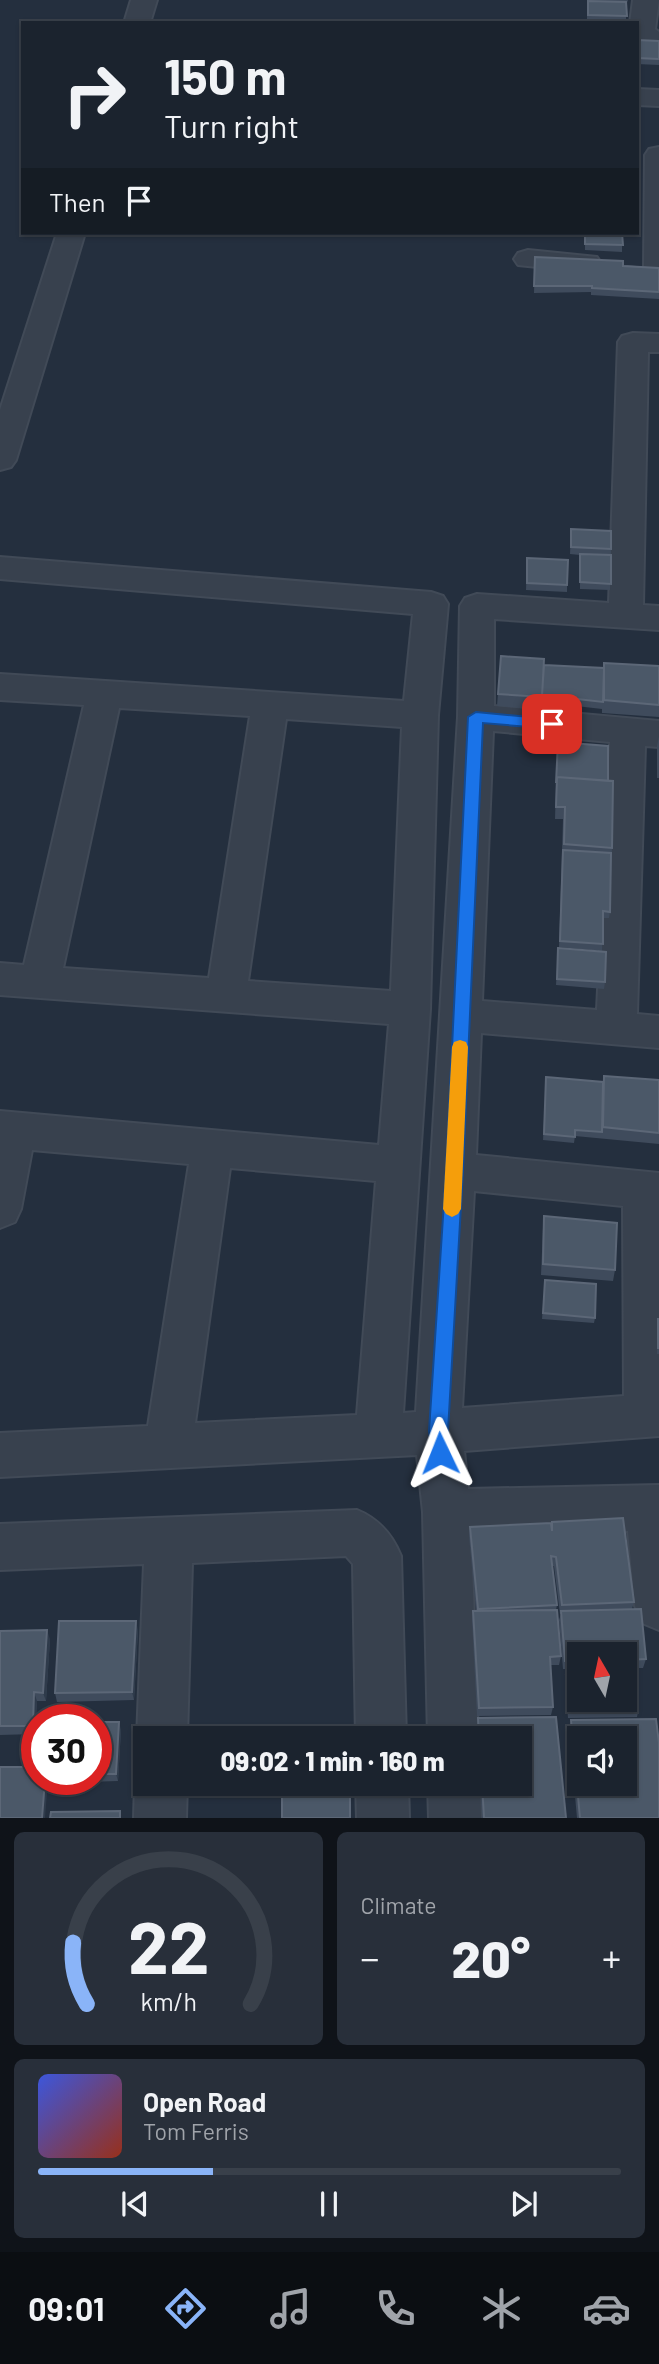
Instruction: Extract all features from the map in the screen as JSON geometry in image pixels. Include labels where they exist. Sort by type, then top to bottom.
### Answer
[{"type":"street","points":[[138,21],[144,0]]},
{"type":"street","points":[[646,0],[642,30],[647,36],[659,41]]},
{"type":"street","points":[[639,97],[659,98]]},
{"type":"street","points":[[528,259],[642,267],[659,155]]},
{"type":"street","points":[[0,459],[8,410],[70,235]]},
{"type":"street","points":[[453,1726],[443,1472],[454,1171],[476,717],[477,607],[642,617],[633,342],[659,343]]},
{"type":"street","points":[[0,568],[431,604],[420,715],[410,1009],[378,1436]]},
{"type":"street","points":[[0,687],[420,715]]},
{"type":"street","points":[[40,982],[104,694]]},
{"type":"street","points":[[226,997],[270,705]]},
{"type":"street","points":[[476,717],[643,733],[617,1029]]},
{"type":"street","points":[[0,979],[410,1009]]},
{"type":"street","points":[[461,1014],[659,1032]]},
{"type":"street","points":[[0,1209],[7,1130],[397,1165]]},
{"type":"street","points":[[168,1448],[212,1149]]},
{"type":"street","points":[[443,1472],[653,1415],[651,1191],[454,1171]]},
{"type":"street","points":[[0,1455],[378,1436],[443,1472],[654,1508],[659,1606]]},
{"type":"street","points":[[0,1546],[357,1533],[377,1556],[381,1726]]},
{"type":"street","points":[[162,1726],[169,1541]]},
{"type":"street","points":[[160,1818],[161,1796]]},
{"type":"street","points":[[382,1796],[383,1818]]},
{"type":"street","points":[[454,1796],[455,1818]]},
{"type":"building","points":[[588,1],[626,2],[627,16],[588,15]]},
{"type":"building","points":[[639,40],[659,41],[659,59],[639,58]]},
{"type":"building","points":[[585,235],[622,235],[623,245],[585,244]]},
{"type":"building","points":[[535,257],[623,261],[623,266],[659,268],[659,292],[592,286],[534,286]]},
{"type":"building","points":[[571,529],[611,531],[611,549],[571,547]]},
{"type":"building","points":[[580,554],[611,555],[611,584],[580,582]]},
{"type":"building","points":[[527,558],[568,560],[567,585],[527,583]]},
{"type":"building","points":[[501,656],[544,659],[542,697],[498,694]]},
{"type":"building","points":[[604,663],[659,666],[659,705],[604,700]]},
{"type":"building","points":[[544,665],[604,668],[603,702],[542,695]]},
{"type":"building","points":[[558,742],[608,746],[608,781],[557,777],[556,783]]},
{"type":"building","points":[[557,777],[613,781],[612,848],[564,844],[565,807],[556,807]]},
{"type":"building","points":[[563,850],[611,853],[610,912],[603,911],[603,944],[560,941]]},
{"type":"building","points":[[558,948],[606,952],[605,982],[557,979]]},
{"type":"building","points":[[604,1076],[659,1080],[659,1133],[603,1127]]},
{"type":"building","points":[[546,1077],[603,1082],[602,1132],[575,1130],[575,1137],[544,1134]]},
{"type":"building","points":[[544,1216],[617,1223],[615,1270],[543,1264]]},
{"type":"building","points":[[545,1280],[596,1284],[595,1318],[543,1313]]},
{"type":"building","points":[[623,1518],[634,1602],[562,1605],[556,1557],[551,1556],[557,1605],[478,1609],[470,1527],[551,1523],[552,1531],[552,1522]]},
{"type":"building","points":[[641,1609],[646,1659],[637,1659],[637,1642],[567,1642],[565,1661],[561,1611]]},
{"type":"building","points":[[557,1610],[561,1656],[550,1657],[553,1707],[479,1708],[473,1611]]},
{"type":"building","points":[[59,1621],[136,1621],[132,1692],[55,1693]]},
{"type":"building","points":[[47,1630],[43,1693],[34,1692],[34,1704],[21,1704],[21,1726],[0,1726],[0,1631]]},
{"type":"building","points":[[637,1702],[638,1712],[570,1713],[637,1712]]},
{"type":"building","points":[[556,1717],[566,1818],[484,1818],[483,1796],[532,1796],[532,1726],[478,1726],[478,1718]]},
{"type":"building","points":[[656,1719],[659,1743],[659,1818],[580,1818],[578,1796],[637,1796],[637,1726],[572,1726],[571,1720]]},
{"type":"building","points":[[112,1722],[119,1722],[116,1774],[112,1774]]},
{"type":"building","points":[[0,1767],[21,1767],[21,1795],[44,1795],[42,1818],[0,1818]]},
{"type":"building","points":[[282,1796],[350,1796],[350,1818],[282,1818]]},
{"type":"building","points":[[120,1811],[120,1818],[50,1818],[51,1812]]},
{"type":"slow traffic","points":[[452,1209],[460,1047]]},
{"type":"route","points":[[440,1453],[438,1431],[454,1171],[476,717],[552,724]]}]
